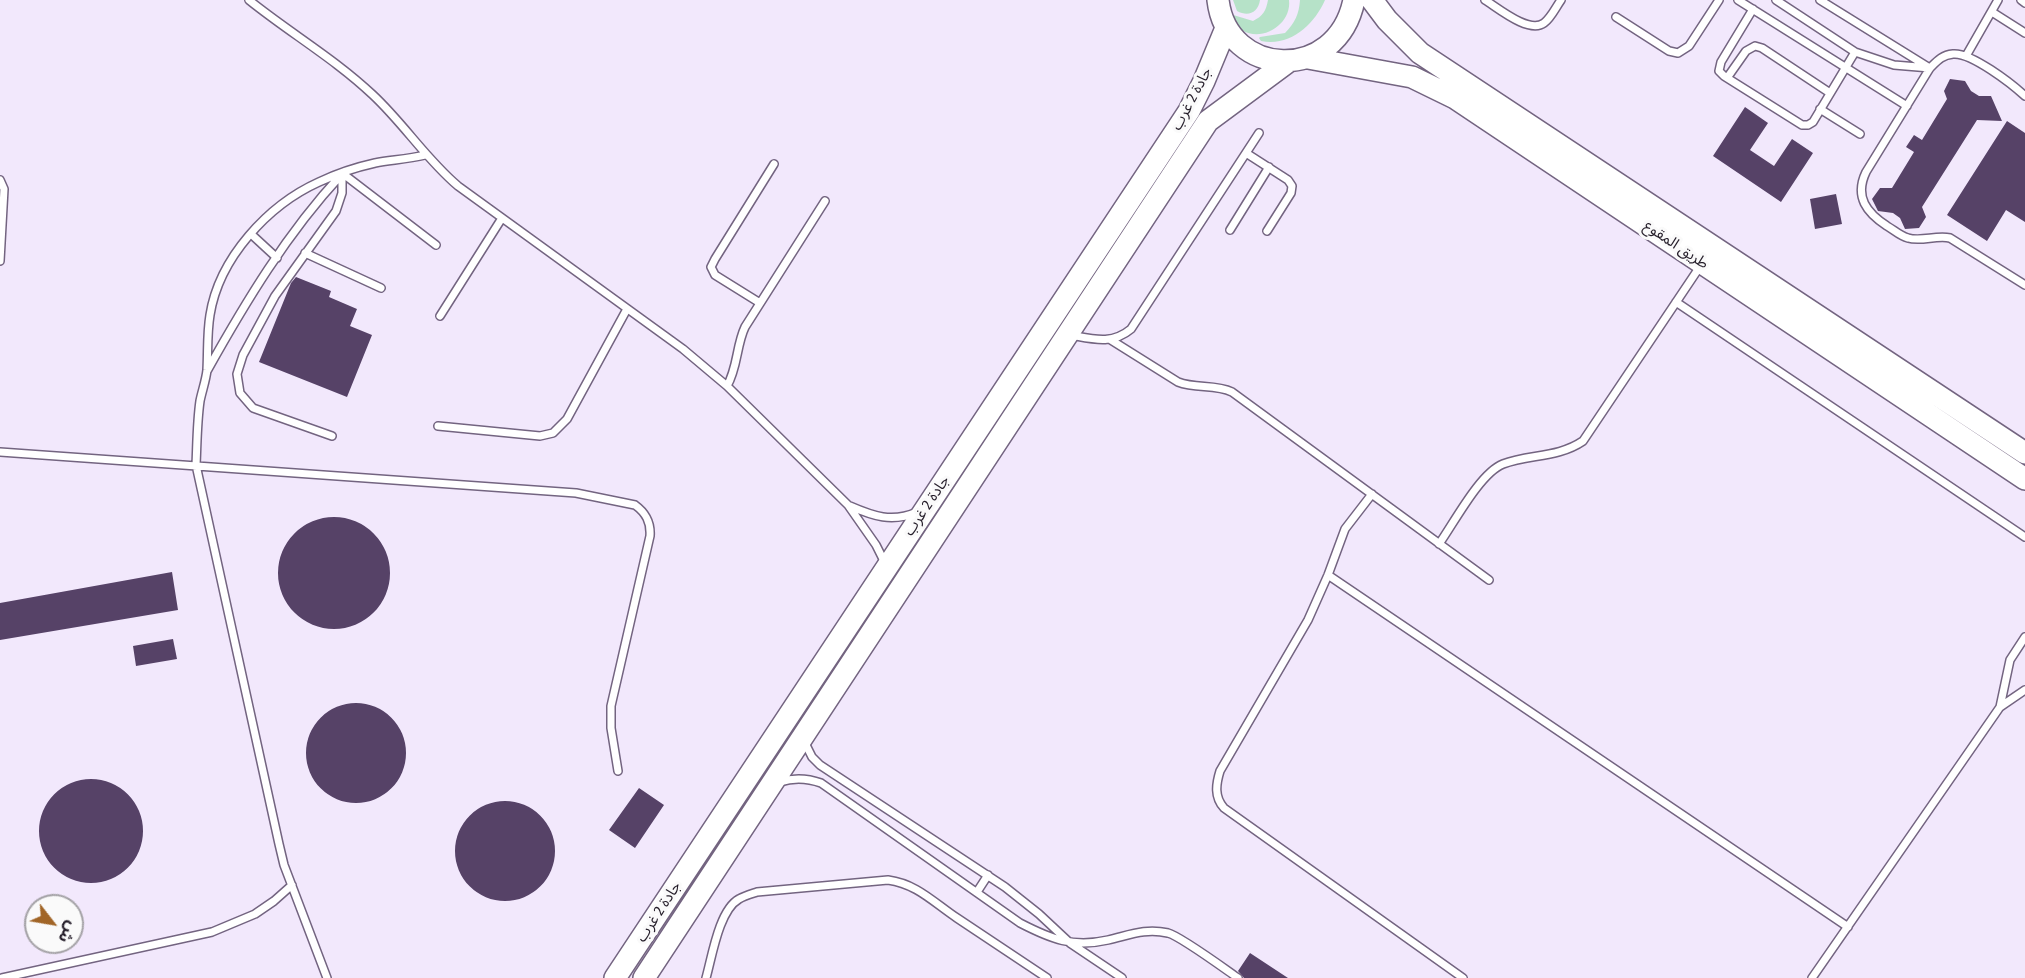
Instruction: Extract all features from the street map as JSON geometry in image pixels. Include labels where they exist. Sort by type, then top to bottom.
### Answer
[{"type":"main road","points":[[1218,0],[1219,11],[1226,28]]},
{"type":"main road","name":"جادة 2 غرب","points":[[644,978],[1208,121],[1298,60],[1326,49],[1341,34],[1351,16],[1354,0]]},
{"type":"main road","name":"طريق المقوع","points":[[1372,0],[1387,20],[1420,53],[2025,453]]},
{"type":"main road","name":"طريق المقوع","points":[[1226,28],[1242,46],[1264,58],[1298,60],[1412,77],[1455,98],[2025,479]]},
{"type":"main road","name":"جادة 2 غرب","points":[[615,978],[1189,111],[1226,28]]},
{"type":"lane","points":[[249,0],[355,79],[395,116],[425,154],[458,186],[690,355],[727,386],[848,505],[876,545],[886,567]]},
{"type":"lane","points":[[1485,0],[1533,27],[1548,20],[1561,0]]},
{"type":"lane","points":[[1616,17],[1669,51],[1678,53],[1689,46],[1719,0]]},
{"type":"lane","points":[[1738,0],[1907,106]]},
{"type":"lane","points":[[1776,0],[1856,52],[1876,61],[1930,68]]},
{"type":"lane","points":[[1820,0],[1930,68]]},
{"type":"lane","points":[[1966,56],[1998,0]]},
{"type":"lane","points":[[2021,0],[2025,3]]},
{"type":"lane","points":[[1753,9],[1719,65],[1719,71],[1802,125],[1810,124],[1856,52]]},
{"type":"lane","points":[[1992,12],[2025,33]]},
{"type":"lane","points":[[1727,78],[1746,51],[1755,46],[1762,48],[1830,93]]},
{"type":"lane","points":[[2025,96],[1966,56],[1946,55],[1940,58],[1930,68],[1907,106],[1862,181],[1861,189],[1865,207],[1878,220],[1903,236],[1913,239],[1950,238],[2025,285]]},
{"type":"lane","points":[[1820,109],[1860,135]]},
{"type":"lane","points":[[1068,334],[1103,340],[1111,340],[1125,334],[1136,322],[1259,133]]},
{"type":"lane","points":[[1246,153],[1288,180],[1292,189],[1267,231]]},
{"type":"lane","points":[[327,978],[279,844],[196,465],[197,433],[207,371],[206,342],[219,284],[233,258],[251,234],[283,202],[311,185],[364,165],[410,159],[425,154]]},
{"type":"lane","points":[[760,303],[715,275],[711,267],[774,164]]},
{"type":"lane","points":[[1230,230],[1269,167]]},
{"type":"lane","points":[[342,174],[436,245]]},
{"type":"lane","points":[[332,436],[253,408],[246,401],[237,384],[237,374],[243,355],[282,285],[336,211],[342,193],[342,174]]},
{"type":"lane","points":[[207,371],[233,325],[277,258],[314,206],[342,174]]},
{"type":"lane","points":[[0,180],[4,189],[0,261]]},
{"type":"lane","points":[[727,386],[736,365],[741,336],[825,201]]},
{"type":"lane","points":[[440,316],[502,218]]},
{"type":"lane","points":[[251,234],[277,258]]},
{"type":"lane","points":[[305,253],[381,288]]},
{"type":"lane","points":[[1439,544],[1482,480],[1496,468],[1513,462],[1562,452],[1583,441],[1702,262]]},
{"type":"lane","points":[[1676,302],[2025,537]]},
{"type":"lane","points":[[438,426],[540,436],[553,433],[567,419],[627,309]]},
{"type":"lane","points":[[1111,340],[1182,384],[1221,388],[1232,392],[1489,580]]},
{"type":"lane","points":[[0,452],[576,493],[628,503],[641,510],[649,521],[650,536],[611,706],[612,738],[618,771]]},
{"type":"lane","points":[[1372,495],[1345,529],[1308,620],[1220,771],[1216,784],[1219,802],[1463,978]]},
{"type":"lane","points":[[848,505],[879,517],[891,519],[915,513],[927,506]]},
{"type":"lane","points":[[1328,575],[1848,927]]},
{"type":"lane","points":[[2000,707],[2010,660],[2025,637]]},
{"type":"lane","points":[[1812,978],[2000,707],[2025,690]]},
{"type":"lane","points":[[803,736],[812,757],[829,771],[987,875],[1022,900],[1070,943],[1122,978]]},
{"type":"lane","points":[[821,783],[829,771]]},
{"type":"lane","points":[[768,790],[777,784],[799,778],[821,783],[1020,923],[1053,938],[1070,943],[1107,940],[1139,931],[1170,933],[1238,978]]},
{"type":"lane","points":[[977,892],[987,875]]},
{"type":"lane","points":[[706,978],[722,920],[738,899],[757,892],[888,880],[902,882],[924,893],[1047,978]]},
{"type":"lane","points":[[2,978],[212,932],[255,914],[292,885]]},
{"type":"green space","points":[[1233,0],[1260,0],[1255,11],[1245,14],[1237,11]]},
{"type":"green space","points":[[1268,0],[1289,0],[1289,9],[1281,23],[1266,33],[1250,33],[1242,30],[1230,14],[1253,21],[1264,13]]},
{"type":"green space","points":[[1300,0],[1325,0],[1308,26],[1300,32],[1282,41],[1261,41],[1260,37],[1285,33],[1296,18]]},
{"type":"building","points":[[1950,79],[1965,81],[1971,91],[1979,96],[1991,96],[2002,121],[1977,120],[1922,207],[1926,217],[1919,228],[1905,229],[1900,218],[1893,213],[1878,211],[1872,199],[1880,188],[1892,188],[1914,152],[1906,147],[1914,135],[1922,140],[1947,99],[1944,91]]},
{"type":"building","points":[[1745,107],[1768,123],[1750,150],[1774,166],[1792,139],[1813,153],[1781,202],[1713,156]]},
{"type":"building","points":[[2007,121],[2025,133],[2025,222],[2006,210],[1987,241],[1947,215]]},
{"type":"building","points":[[1836,194],[1842,224],[1815,229],[1810,199]]},
{"type":"building","points":[[296,277],[331,291],[329,297],[357,309],[350,326],[372,335],[347,397],[259,362],[291,283]]},
{"type":"building","points":[[334,517],[355,521],[374,533],[386,552],[390,573],[386,594],[374,613],[355,625],[334,629],[313,625],[294,613],[282,594],[278,573],[282,552],[294,533],[313,521]]},
{"type":"building","points":[[172,572],[178,610],[0,640],[0,603]]},
{"type":"building","points":[[173,639],[177,659],[136,666],[133,646]]},
{"type":"building","points":[[356,703],[375,707],[392,717],[402,734],[406,753],[402,772],[392,789],[375,799],[356,803],[337,799],[320,789],[310,772],[306,753],[310,734],[320,717],[337,707]]},
{"type":"building","points":[[91,779],[111,783],[128,794],[139,811],[143,831],[139,851],[128,868],[111,879],[91,883],[71,879],[54,868],[43,851],[39,831],[43,811],[54,794],[71,783]]},
{"type":"building","points":[[639,788],[664,805],[635,848],[609,830]]},
{"type":"building","points":[[505,801],[524,805],[541,815],[551,832],[555,851],[551,870],[541,887],[524,897],[505,901],[486,897],[469,887],[459,870],[455,851],[459,832],[469,815],[486,805]]},
{"type":"building","points":[[1250,953],[1288,978],[1244,978],[1238,971]]}]
